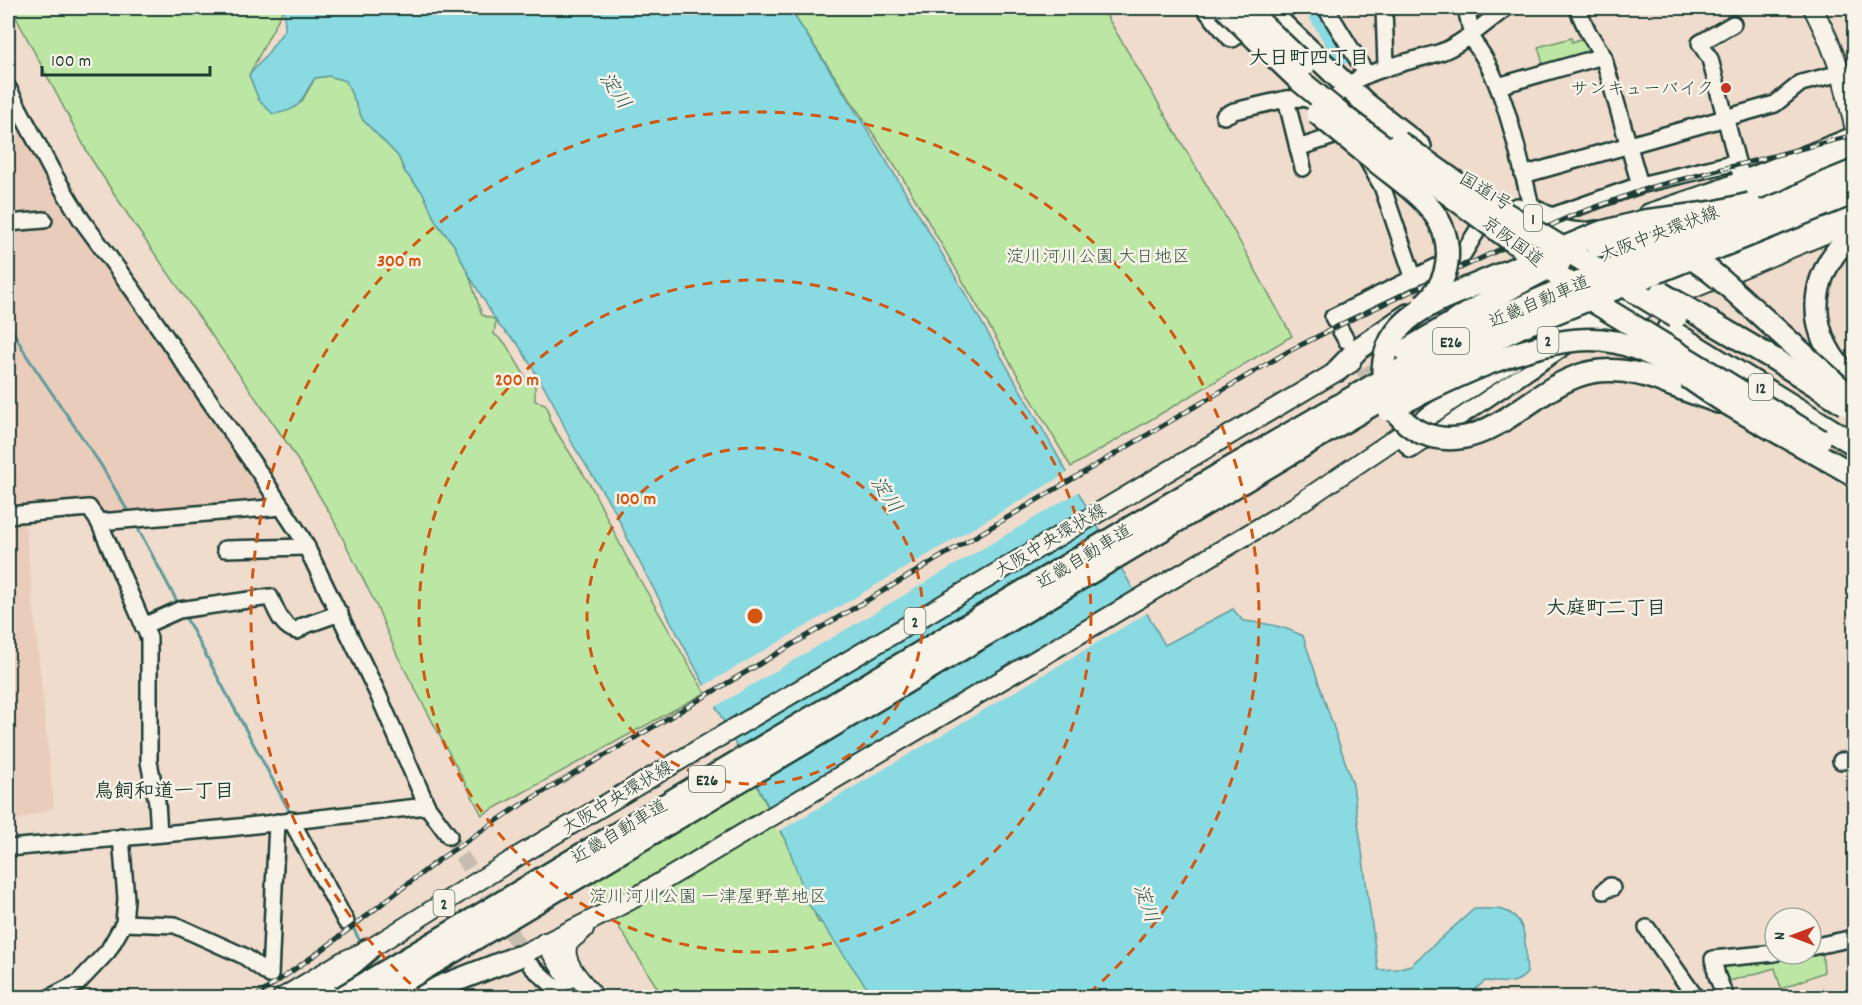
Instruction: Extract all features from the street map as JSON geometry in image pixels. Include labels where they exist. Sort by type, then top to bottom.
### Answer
[{"type":"highway","points":[[1208,8],[1232,36],[1282,84],[1421,197],[1431,208],[1445,233],[1448,257],[1443,277],[1426,313],[1358,349],[1338,370]]},
{"type":"highway","name":"京阪国道","points":[[1225,8],[1292,73],[1343,116],[1422,176],[1464,196]]},
{"type":"highway","name":"京阪国道","points":[[1245,8],[1301,62],[1352,105],[1596,303],[1854,462]]},
{"type":"highway","name":"国道1号","points":[[1265,8],[1398,132],[1470,183],[1564,233],[1580,234],[1608,229],[1715,193],[1740,172],[1854,138]]},
{"type":"highway","name":"近畿自動車道","points":[[341,998],[1227,470],[1374,384],[1476,328],[1567,288],[1788,201],[1854,171]]},
{"type":"highway","points":[[1733,407],[1640,373],[1604,370],[1564,381],[1479,434],[1445,439],[1416,430],[1400,416],[1386,392],[1384,361],[1390,342],[1402,325],[1427,306],[1586,237],[1644,221],[1715,212],[1751,204],[1785,192],[1817,186]]},
{"type":"highway","points":[[1456,309],[1526,274],[1715,193]]},
{"type":"highway","name":"近畿自動車道","points":[[375,998],[1369,406],[1464,354],[1520,327],[1854,193]]},
{"type":"highway","name":"1","points":[[1464,196],[1672,323]]},
{"type":"highway","name":"1","points":[[1464,196],[1683,305],[1854,411]]},
{"type":"highway","points":[[1854,230],[1833,255],[1824,272],[1818,288],[1816,305],[1818,325],[1828,351],[1854,382]]},
{"type":"highway","points":[[1227,470],[1323,403],[1439,330],[1506,291],[1578,254],[1600,245],[1620,241],[1637,240],[1655,243],[1694,260],[1721,280],[1854,400]]},
{"type":"highway","points":[[1672,323],[1854,427]]},
{"type":"highway","name":"12","points":[[1672,323],[1854,444]]},
{"type":"highway","points":[[1134,546],[1180,526],[1403,402],[1462,375],[1551,344],[1591,339],[1627,345],[1665,362],[1733,407],[1854,475]]},
{"type":"highway","points":[[304,998],[346,969],[368,950]]},
{"type":"highway","points":[[411,998],[529,965]]},
{"type":"main road","points":[[1813,8],[1841,73],[1854,125]]},
{"type":"main road","name":"大阪中央環状線","points":[[1426,313],[1456,309],[1854,157]]},
{"type":"main road","points":[[1426,313],[1497,320],[1539,312],[1854,183]]},
{"type":"main road","name":"2","points":[[434,998],[529,965],[557,941],[634,898],[1294,507],[1482,380],[1578,321],[1750,246],[1854,207]]},
{"type":"main road","points":[[1482,380],[1584,333],[1854,222]]},
{"type":"main road","points":[[1816,237],[1854,230]]},
{"type":"main road","name":"大阪中央環状線","points":[[282,998],[343,961],[368,950],[520,855],[1338,370]]},
{"type":"main road","points":[[557,941],[564,974],[586,998]]},
{"type":"main road","points":[[557,941],[571,966],[595,998]]},
{"type":"street","points":[[1326,8],[1367,75]]},
{"type":"street","points":[[1384,8],[1386,66]]},
{"type":"street","points":[[1466,8],[1471,32],[1468,38]]},
{"type":"street","points":[[1414,279],[1382,186],[1366,158],[1335,114],[1334,101],[1347,86],[1386,66],[1445,51],[1468,38],[1506,8]]},
{"type":"street","points":[[1577,8],[1603,56],[1640,185]]},
{"type":"street","points":[[1468,38],[1477,46],[1498,86],[1531,206],[1551,216],[1640,185],[1740,172],[1710,59],[1700,43],[1733,24]]},
{"type":"street","points":[[1498,86],[1603,56]]},
{"type":"street","points":[[1523,175],[1776,104],[1801,83],[1841,73]]},
{"type":"street","points":[[8,88],[43,156],[81,219],[133,290],[307,547],[340,613],[428,806],[449,836]]},
{"type":"street","points":[[1224,116],[1234,111],[1286,99],[1303,98],[1333,106]]},
{"type":"street","points":[[1286,99],[1303,168]]},
{"type":"street","points":[[1298,148],[1346,132]]},
{"type":"street","points":[[1346,340],[1333,317],[1463,254],[1497,198]]},
{"type":"street","points":[[8,223],[44,220]]},
{"type":"street","points":[[1408,447],[1584,333]]},
{"type":"street","points":[[99,522],[282,507]]},
{"type":"street","points":[[8,514],[89,508],[99,522],[149,638],[149,762],[157,802],[159,834]]},
{"type":"street","points":[[225,549],[307,547]]},
{"type":"street","points":[[143,626],[183,609],[270,597],[285,627],[297,631],[303,626],[340,613]]},
{"type":"street","points":[[8,848],[428,806]]},
{"type":"street","points":[[284,821],[346,922]]},
{"type":"street","points":[[124,923],[175,925],[244,956],[270,975],[284,821]]},
{"type":"street","points":[[49,998],[78,983],[108,951],[124,923],[126,899],[120,837]]},
{"type":"street","points":[[1647,928],[1696,998]]},
{"type":"street","points":[[1823,944],[1854,938]]},
{"type":"street","points":[[1726,998],[1713,958],[1763,954]]},
{"type":"street","points":[[529,965],[554,998]]},
{"type":"street","points":[[529,965],[567,998]]},
{"type":"shaded area","points":[[8,106],[23,137],[67,213],[175,354],[265,502],[25,522],[54,808],[14,821],[8,833]]},
{"type":"green space","points":[[11,8],[284,8],[249,75],[259,100],[301,103],[315,78],[329,76],[346,81],[363,120],[398,156],[405,172],[423,193],[436,222],[454,245],[469,275],[482,315],[496,320],[494,334],[505,343],[528,381],[535,385],[535,401],[545,404],[549,411],[549,420],[591,486],[625,554],[705,693],[482,815],[397,655],[377,607],[331,515],[289,446],[90,157]]},
{"type":"green space","name":"淀川河川公園 大日地区","points":[[789,8],[1102,8],[1235,233],[1292,336],[1071,467],[904,180]]},
{"type":"green space","points":[[1586,37],[1597,53],[1545,71],[1538,47],[1571,38],[1572,42]]},
{"type":"green space","name":"淀川河川公園 一津屋野草地区","points":[[745,763],[788,846],[818,922],[830,925],[883,997],[663,997],[581,867]]},
{"type":"green space","points":[[1763,956],[1763,966],[1823,966],[1823,960],[1824,972],[1781,989],[1775,968],[1723,983],[1721,967]]},
{"type":"water","name":"淀川","points":[[284,8],[789,8],[936,243],[1165,645],[1233,609],[1243,621],[1274,626],[1303,636],[1353,785],[1378,970],[1411,965],[1474,909],[1493,909],[1512,914],[1522,927],[1527,973],[1513,982],[1485,981],[1465,998],[880,997],[865,985],[809,905],[786,840],[629,542],[615,511],[573,445],[552,400],[518,344],[499,326],[454,245],[436,222],[423,193],[405,172],[398,156],[363,120],[346,81],[329,76],[315,78],[300,103],[283,112],[273,114],[259,100],[249,75],[285,29]]},
{"type":"pier","points":[[1069,472],[1080,491],[713,708],[702,687]]},
{"type":"pier","points":[[1136,589],[1149,612],[778,832],[766,808]]},
{"type":"waterway","points":[[1315,8],[1343,54]]},
{"type":"waterway","points":[[8,322],[26,355],[101,465],[130,515]]},
{"type":"waterway","points":[[135,523],[179,605]]},
{"type":"waterway","points":[[185,616],[292,816]]},
{"type":"waterway","points":[[351,924],[362,945]]},
{"type":"tunnel","points":[[1351,348],[1378,395]]},
{"type":"tunnel","points":[[449,836],[529,962]]},
{"type":"railway","points":[[254,998],[326,947],[440,859],[516,808],[1289,351],[1571,216],[1648,188],[1854,135]]},
{"type":"place","name":"サンキューバイク","points":[[1726,88]]},
{"type":"district","name":"大日町四丁目","points":[[1309,57]]},
{"type":"district","name":"大庭町二丁目","points":[[1606,607]]},
{"type":"district","name":"鳥飼和道一丁目","points":[[164,790]]}]
